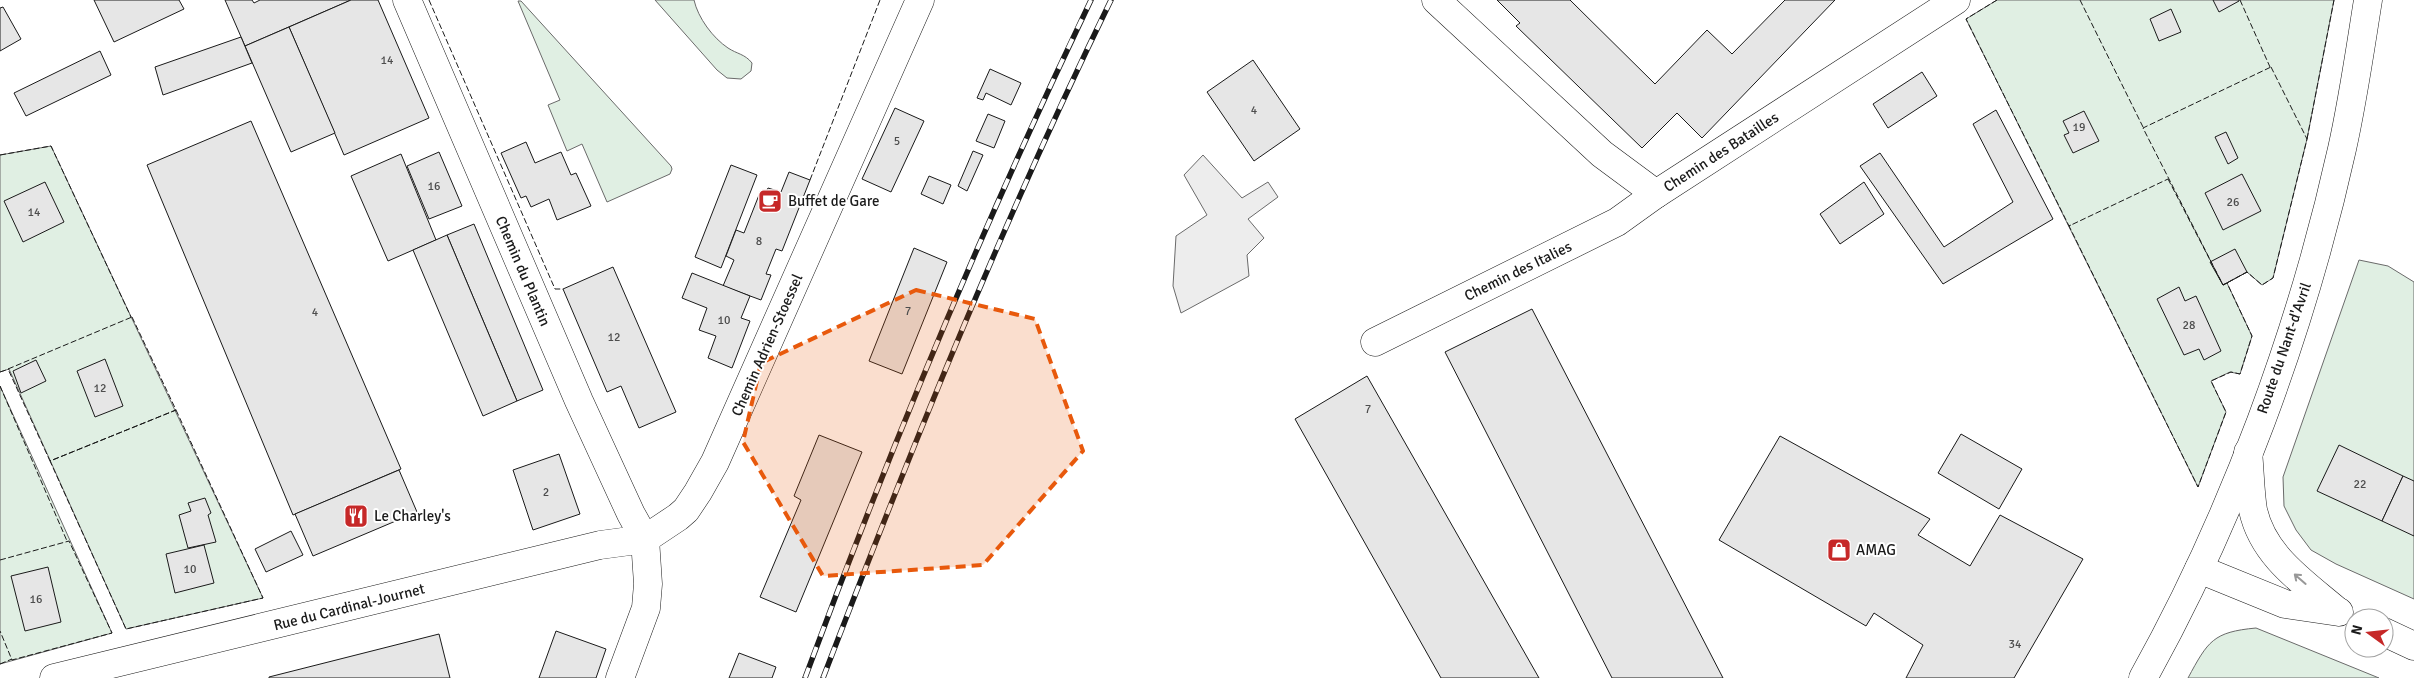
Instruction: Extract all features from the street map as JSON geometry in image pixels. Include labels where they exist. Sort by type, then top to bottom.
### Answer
[{"type":"street","name":"Chemin du Plantin","points":[[407,0],[579,401],[631,514],[645,539]]},
{"type":"street","name":"Chemin Adrien-Stoessel","points":[[645,539],[686,510],[715,462],[920,0]]},
{"type":"street","name":"Chemin des Batailles","points":[[1436,0],[1602,154],[1656,194],[1956,0]]},
{"type":"street","name":"Route du Nant-d'Avril","points":[[2143,678],[2172,626],[2199,569],[2248,452],[2294,321],[2323,226],[2342,148],[2368,0]]},
{"type":"street","name":"Chemin des Italies","points":[[1375,342],[1617,222],[1656,194]]},
{"type":"street","points":[[2248,452],[2253,509],[2260,531],[2268,546],[2277,559],[2344,613]]},
{"type":"street","name":"Rue du Cardinal-Journet","points":[[54,678],[600,544],[645,539]]},
{"type":"street","points":[[620,678],[646,608],[648,584],[645,539]]},
{"type":"street","points":[[2199,569],[2285,604],[2344,615]]},
{"type":"street","points":[[2394,637],[2414,646]]},
{"type":"highlighted area","points":[[916,290],[1035,319],[1083,451],[983,565],[823,576],[743,442],[761,363]]},
{"type":"green space","points":[[655,0],[694,0],[699,14],[712,33],[722,44],[749,60],[752,63],[751,71],[741,79],[727,78],[717,70]]},
{"type":"green space","points":[[1997,0],[2334,0],[2307,139],[2273,278],[2262,285],[2247,272],[2227,283],[2252,336],[2240,374],[2230,372],[2211,381],[2226,412],[2198,487],[1966,19]]},
{"type":"green space","points":[[518,1],[521,1],[671,166],[670,174],[607,202],[582,144],[567,151],[548,105],[560,100]]},
{"type":"green space","points":[[51,146],[263,598],[126,629],[9,369],[0,372],[0,155]]},
{"type":"green space","points":[[2359,260],[2388,266],[2414,282],[2414,599],[2336,564],[2311,550],[2296,530],[2284,506],[2283,477]]},
{"type":"green space","points":[[0,386],[112,633],[0,664]]},
{"type":"green space","points":[[2256,628],[2379,678],[2188,678],[2201,655],[2213,641],[2230,632]]},
{"type":"shaded area","points":[[1203,155],[1242,198],[1268,182],[1278,197],[1248,219],[1264,238],[1247,255],[1249,276],[1181,313],[1173,286],[1176,236],[1207,215],[1184,175]]},
{"type":"building","points":[[94,0],[179,0],[184,9],[114,42]]},
{"type":"building","points":[[225,0],[252,0],[254,3],[260,0],[351,0],[245,46]]},
{"type":"building","points":[[351,0],[378,0],[429,118],[344,155],[289,27]]},
{"type":"building","points":[[1497,0],[1570,0],[1655,84],[1707,30],[1732,54],[1785,0],[1835,0],[1702,138],[1677,113],[1642,148],[1516,26],[1520,23]]},
{"type":"building","points":[[2213,0],[2239,0],[2239,1],[2219,12]]},
{"type":"building","points":[[3,7],[21,39],[0,51],[0,8]]},
{"type":"building","points":[[2171,9],[2181,32],[2159,41],[2150,19]]},
{"type":"building","points":[[289,27],[335,133],[291,152],[245,46]]},
{"type":"building","points":[[241,37],[252,63],[163,95],[155,67]]},
{"type":"building","points":[[100,51],[111,75],[26,116],[14,93]]},
{"type":"building","points":[[1253,60],[1300,129],[1254,161],[1207,92]]},
{"type":"building","points":[[990,69],[1021,83],[1011,105],[986,93],[983,100],[977,98]]},
{"type":"building","points":[[1922,72],[1937,96],[1888,128],[1873,104]]},
{"type":"building","points":[[895,108],[924,121],[891,192],[862,179]]},
{"type":"building","points":[[1996,110],[2053,219],[1943,284],[1860,166],[1880,153],[1944,247],[2013,202],[1973,124]]},
{"type":"building","points":[[2084,111],[2099,141],[2073,153],[2064,135],[2069,133],[2063,121]]},
{"type":"building","points":[[988,114],[1005,121],[994,148],[976,141]]},
{"type":"building","points":[[251,121],[401,469],[293,515],[147,165]]},
{"type":"building","points":[[2226,132],[2238,158],[2228,164],[2215,137]]},
{"type":"building","points":[[526,142],[535,163],[561,152],[571,175],[576,173],[591,206],[557,220],[549,199],[531,207],[526,196],[521,198],[501,153]]},
{"type":"building","points":[[973,151],[983,155],[967,191],[958,186]]},
{"type":"building","points":[[439,152],[462,206],[429,219],[407,166]]},
{"type":"building","points":[[401,154],[436,240],[388,261],[351,176]]},
{"type":"building","points":[[731,165],[757,175],[721,268],[695,257]]},
{"type":"building","points":[[789,172],[810,180],[782,251],[776,249],[766,274],[771,275],[761,300],[723,286],[734,260],[726,256],[736,230],[744,233],[759,195],[764,196],[768,188],[781,192]]},
{"type":"building","points":[[2242,174],[2261,211],[2223,230],[2205,193]]},
{"type":"building","points":[[929,176],[951,185],[943,204],[921,194]]},
{"type":"building","points":[[45,182],[64,222],[23,242],[4,201]]},
{"type":"building","points":[[1864,182],[1884,214],[1840,244],[1820,214]]},
{"type":"building","points":[[474,224],[543,390],[517,401],[447,235]]},
{"type":"building","points":[[447,235],[517,401],[483,416],[413,250]]},
{"type":"building","points":[[914,248],[947,262],[902,374],[869,361]]},
{"type":"building","points":[[2235,249],[2247,272],[2223,285],[2210,262]]},
{"type":"building","points":[[613,267],[676,412],[639,428],[621,386],[607,392],[563,289]]},
{"type":"building","points":[[692,273],[750,296],[741,318],[750,321],[732,368],[708,358],[716,336],[699,330],[707,308],[682,298]]},
{"type":"building","points":[[2179,287],[2185,301],[2196,296],[2221,351],[2204,360],[2199,349],[2184,355],[2157,299]]},
{"type":"building","points":[[1532,309],[1723,678],[1612,678],[1445,352]]},
{"type":"building","points":[[105,359],[123,406],[95,417],[77,371]]},
{"type":"building","points":[[36,360],[46,381],[21,393],[13,371]]},
{"type":"building","points":[[1367,376],[1539,678],[1441,678],[1295,419]]},
{"type":"building","points":[[1961,434],[2022,469],[1999,509],[1938,473]]},
{"type":"building","points":[[819,435],[862,452],[796,612],[760,597],[801,500],[794,496]]},
{"type":"building","name":"AMAG","points":[[1780,436],[1930,519],[1918,535],[1970,566],[2000,515],[2083,559],[2014,678],[1906,678],[1923,645],[1874,613],[1866,626],[1719,540]]},
{"type":"building","points":[[2339,445],[2403,476],[2382,521],[2317,491]]},
{"type":"building","points":[[559,454],[580,514],[533,530],[513,470]]},
{"type":"building","points":[[399,470],[417,512],[313,556],[295,514]]},
{"type":"building","points":[[2403,476],[2414,481],[2414,536],[2382,521]]},
{"type":"building","points":[[205,498],[211,513],[208,515],[216,542],[188,548],[179,515],[191,511],[188,503]]},
{"type":"building","points":[[291,531],[303,555],[266,572],[255,549]]},
{"type":"building","points":[[204,545],[214,583],[175,593],[166,554]]},
{"type":"building","points":[[48,567],[61,622],[25,631],[11,576]]},
{"type":"building","points":[[556,631],[606,649],[596,678],[539,678]]},
{"type":"building","points":[[439,634],[450,678],[269,678],[269,677]]},
{"type":"building","points":[[739,653],[776,667],[772,678],[729,678]]},
{"type":"railway","points":[[805,678],[837,592],[940,336],[976,251],[1091,0]]},
{"type":"railway","points":[[823,678],[924,421],[996,251],[1071,83],[1111,0]]},
{"type":"fence","points":[[429,0],[555,289],[563,289]]},
{"type":"fence","points":[[810,180],[880,0]]},
{"type":"fence","points":[[1997,0],[1966,19],[2069,226],[2071,225]]},
{"type":"fence","points":[[2080,0],[2144,129]]},
{"type":"fence","points":[[2240,0],[2270,67]]},
{"type":"fence","points":[[2307,139],[2334,0]]},
{"type":"fence","points":[[2271,67],[2307,139],[2273,278],[2262,285],[2247,272],[2223,285],[2143,128],[2271,67]]},
{"type":"fence","points":[[0,155],[51,146],[131,317]]},
{"type":"fence","points":[[2168,179],[2223,285],[2227,283],[2252,336],[2240,374],[2231,372],[2211,381],[2226,412],[2198,487],[2069,226],[2168,179]]},
{"type":"fence","points":[[132,317],[176,410],[50,461],[8,369],[132,317]]},
{"type":"fence","points":[[0,372],[9,369]]},
{"type":"fence","points":[[0,386],[67,541]]},
{"type":"fence","points":[[176,410],[263,598],[126,629],[50,461],[176,410]]},
{"type":"fence","points":[[0,560],[69,541],[112,633],[12,660],[0,631]]},
{"type":"fence","points":[[0,664],[12,659]]},
{"type":"place","name":"Buffet de Gare","points":[[770,201]]},
{"type":"place","name":"Le Charley's","points":[[356,516]]},
{"type":"place","name":"AMAG","points":[[1839,550]]}]
